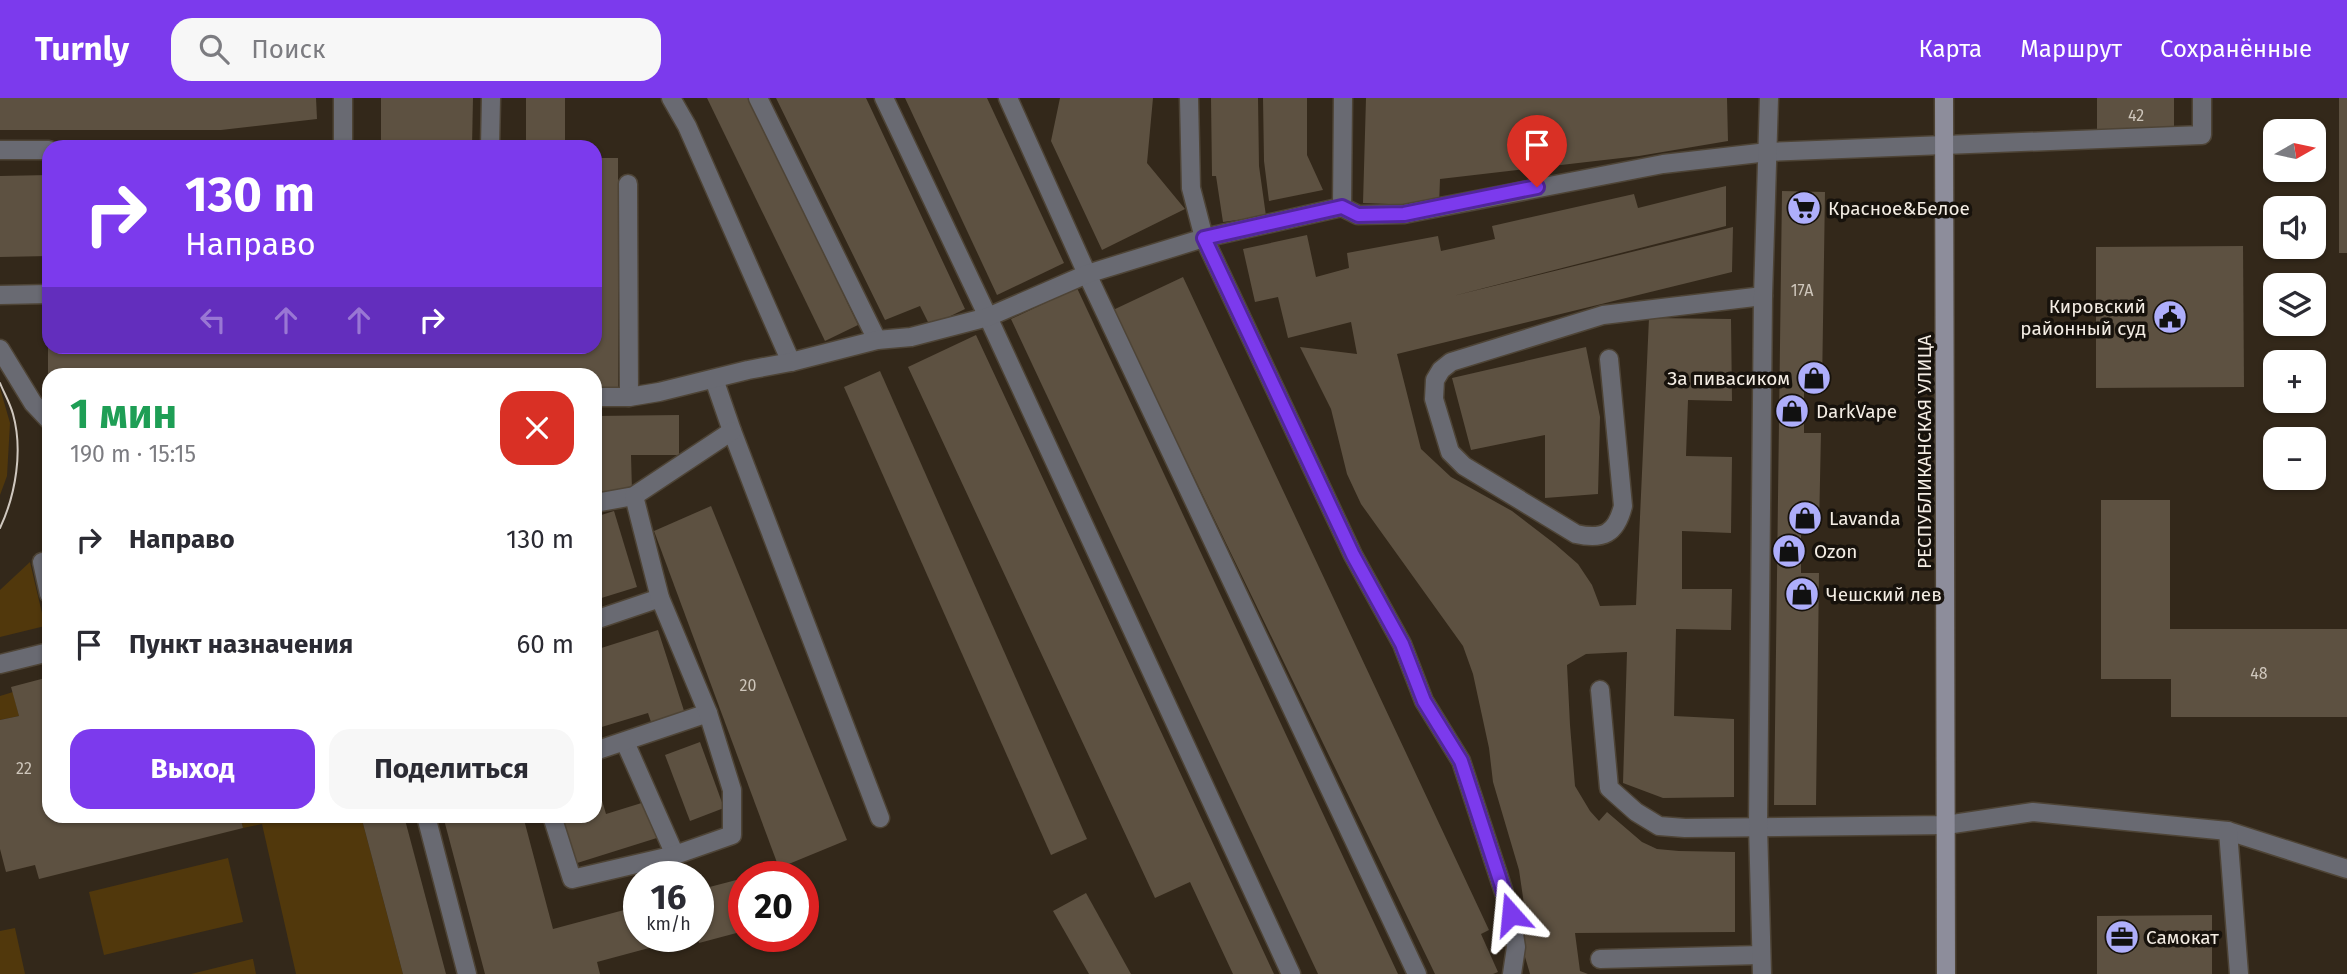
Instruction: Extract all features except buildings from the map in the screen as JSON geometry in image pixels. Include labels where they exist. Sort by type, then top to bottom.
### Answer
[{"type":"main road","name":"РЕСПУБЛИКАНСКАЯ УЛИЦА","points":[[1944,98],[1946,974]]},
{"type":"lane","points":[[343,98],[343,140]]},
{"type":"lane","points":[[490,140],[491,98]]},
{"type":"lane","points":[[671,98],[687,125],[791,362]]},
{"type":"lane","points":[[758,98],[877,340]]},
{"type":"lane","points":[[884,98],[1291,974]]},
{"type":"lane","points":[[1009,98],[1087,274],[1417,974]]},
{"type":"lane","points":[[1189,98],[1191,188],[1204,238],[1353,555],[1402,644],[1424,701],[1461,761],[1511,914],[1516,947],[1512,974]]},
{"type":"lane","points":[[1342,207],[1343,98]]},
{"type":"lane","points":[[1762,974],[1758,826],[1763,296],[1769,98]]},
{"type":"lane","points":[[602,397],[629,397],[659,392],[877,340],[911,337],[988,317],[1087,274],[1204,238],[1342,207],[1358,215],[1404,214],[1663,164],[1768,152],[2202,135],[2202,98]]},
{"type":"lane","points":[[0,150],[42,150]]},
{"type":"lane","points":[[628,184],[629,397]]},
{"type":"lane","points":[[0,295],[42,293]]},
{"type":"lane","points":[[1609,359],[1623,498],[1619,523],[1611,530],[1588,537],[1576,534],[1464,466],[1450,452],[1434,392],[1438,375],[1451,362],[1603,315],[1763,296]]},
{"type":"lane","points":[[0,349],[33,403],[42,413]]},
{"type":"lane","points":[[714,379],[880,818]]},
{"type":"lane","points":[[602,502],[634,496],[732,431]]},
{"type":"lane","points":[[554,823],[572,878],[675,855],[732,835],[733,790],[708,713],[660,598],[634,496]]},
{"type":"lane","points":[[602,618],[660,598]]},
{"type":"lane","points":[[0,664],[42,654]]},
{"type":"lane","points":[[1600,690],[1609,788],[1636,812],[1659,826],[1946,825],[2033,812],[2228,831],[2347,869]]},
{"type":"lane","points":[[602,749],[708,713]]},
{"type":"lane","points":[[625,743],[675,855]]},
{"type":"lane","points":[[428,823],[467,974]]},
{"type":"lane","points":[[2228,831],[2239,974]]},
{"type":"lane","points":[[1600,959],[1761,955]]},
{"type":"shaded area","points":[[0,388],[10,423],[7,476],[0,495]]},
{"type":"shaded area","points":[[30,562],[42,613],[42,627],[0,637],[0,590]]},
{"type":"shaded area","points":[[13,692],[19,716],[0,720],[0,696]]},
{"type":"shaded area","points":[[242,823],[363,823],[403,974],[296,974],[262,824],[243,828]]},
{"type":"shaded area","points":[[228,858],[243,922],[104,955],[89,892]]},
{"type":"shaded area","points":[[15,928],[25,974],[0,974],[0,931]]},
{"type":"shaded area","points":[[252,959],[256,974],[191,974]]},
{"type":"tram line","points":[[0,383],[13,414],[18,457],[14,486],[0,528]]},
{"type":"place","name":"Красное&Белое","points":[[1804,208]]},
{"type":"place","name":"Кировский районный суд","points":[[2170,317]]},
{"type":"place","name":"За пивасиком","points":[[1814,378]]},
{"type":"place","name":"DarkVape","points":[[1792,411]]},
{"type":"place","name":"Lavanda","points":[[1805,518]]},
{"type":"place","name":"Ozon","points":[[1789,551]]},
{"type":"place","name":"Чешский лев","points":[[1802,594]]},
{"type":"place","name":"Самокат","points":[[2122,937]]},
{"type":"route","points":[[1511,914],[1461,761],[1424,701],[1402,644],[1353,555],[1204,238],[1342,207],[1358,215],[1404,214],[1537,187]]}]
